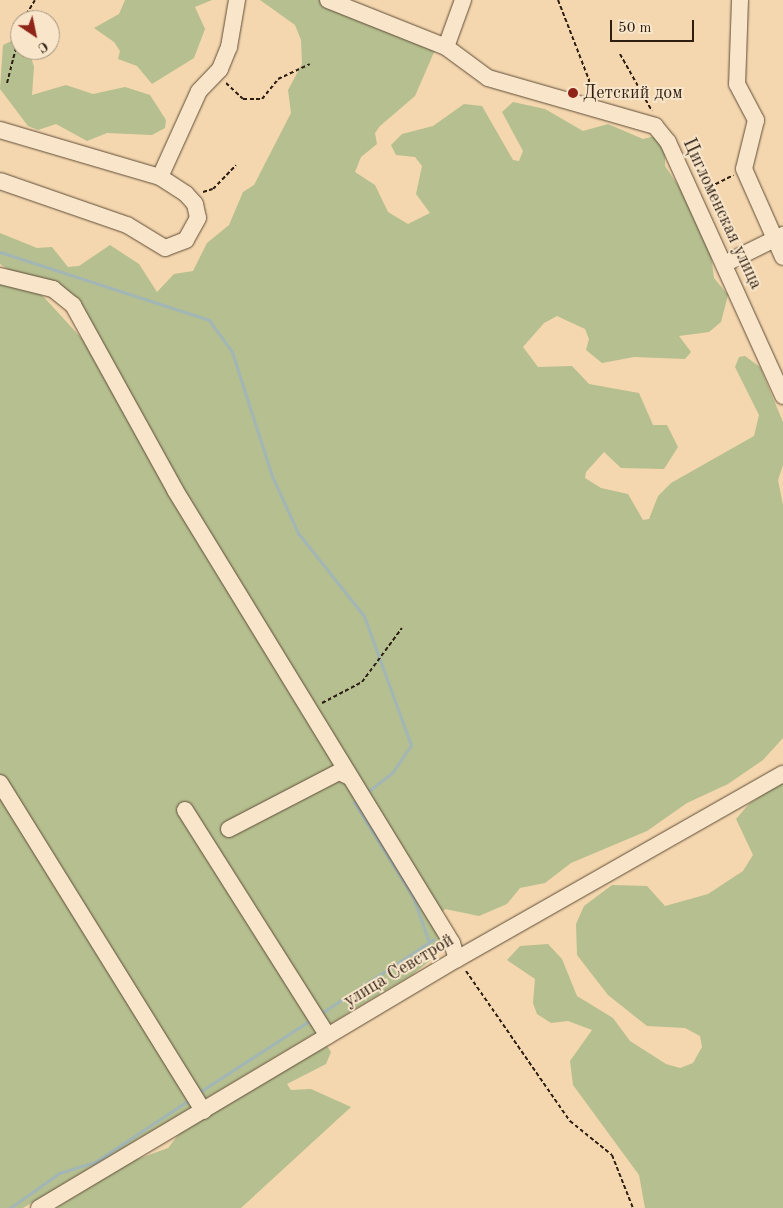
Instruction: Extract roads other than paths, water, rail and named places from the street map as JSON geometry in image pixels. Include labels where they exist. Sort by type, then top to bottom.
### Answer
[{"type":"street","points":[[160,177],[199,91],[220,69],[229,47],[237,0]]},
{"type":"street","name":"Цигломенская улица","points":[[328,0],[446,47],[488,78],[584,108],[655,126],[668,142],[694,196],[783,396]]},
{"type":"street","points":[[446,47],[463,0]]},
{"type":"street","points":[[740,0],[736,84],[756,120],[744,169],[778,236],[783,258]]},
{"type":"street","points":[[0,130],[160,177],[188,196],[198,218],[186,240],[165,248],[127,226],[0,182]]},
{"type":"street","points":[[724,264],[778,236]]},
{"type":"street","points":[[0,276],[53,289],[73,305],[175,490],[311,709],[348,776],[452,943],[457,959]]},
{"type":"street","points":[[229,829],[339,772],[348,776]]},
{"type":"street","name":"улица Севстрой","points":[[39,1208],[457,959],[783,774]]},
{"type":"street","points":[[0,783],[203,1111]]},
{"type":"street","points":[[186,810],[328,1036]]},
{"type":"waterway","points":[[0,252],[209,320],[232,352],[272,476],[298,533],[364,616],[411,745],[393,772],[366,793]]},
{"type":"waterway","points":[[357,800],[354,802],[413,897],[429,942]]},
{"type":"waterway","points":[[320,1014],[434,939]]},
{"type":"waterway","points":[[198,1093],[312,1019]]},
{"type":"waterway","points":[[10,1208],[59,1173],[95,1162],[189,1100]]},
{"type":"place","name":"Детский дом","points":[[573,93]]}]
